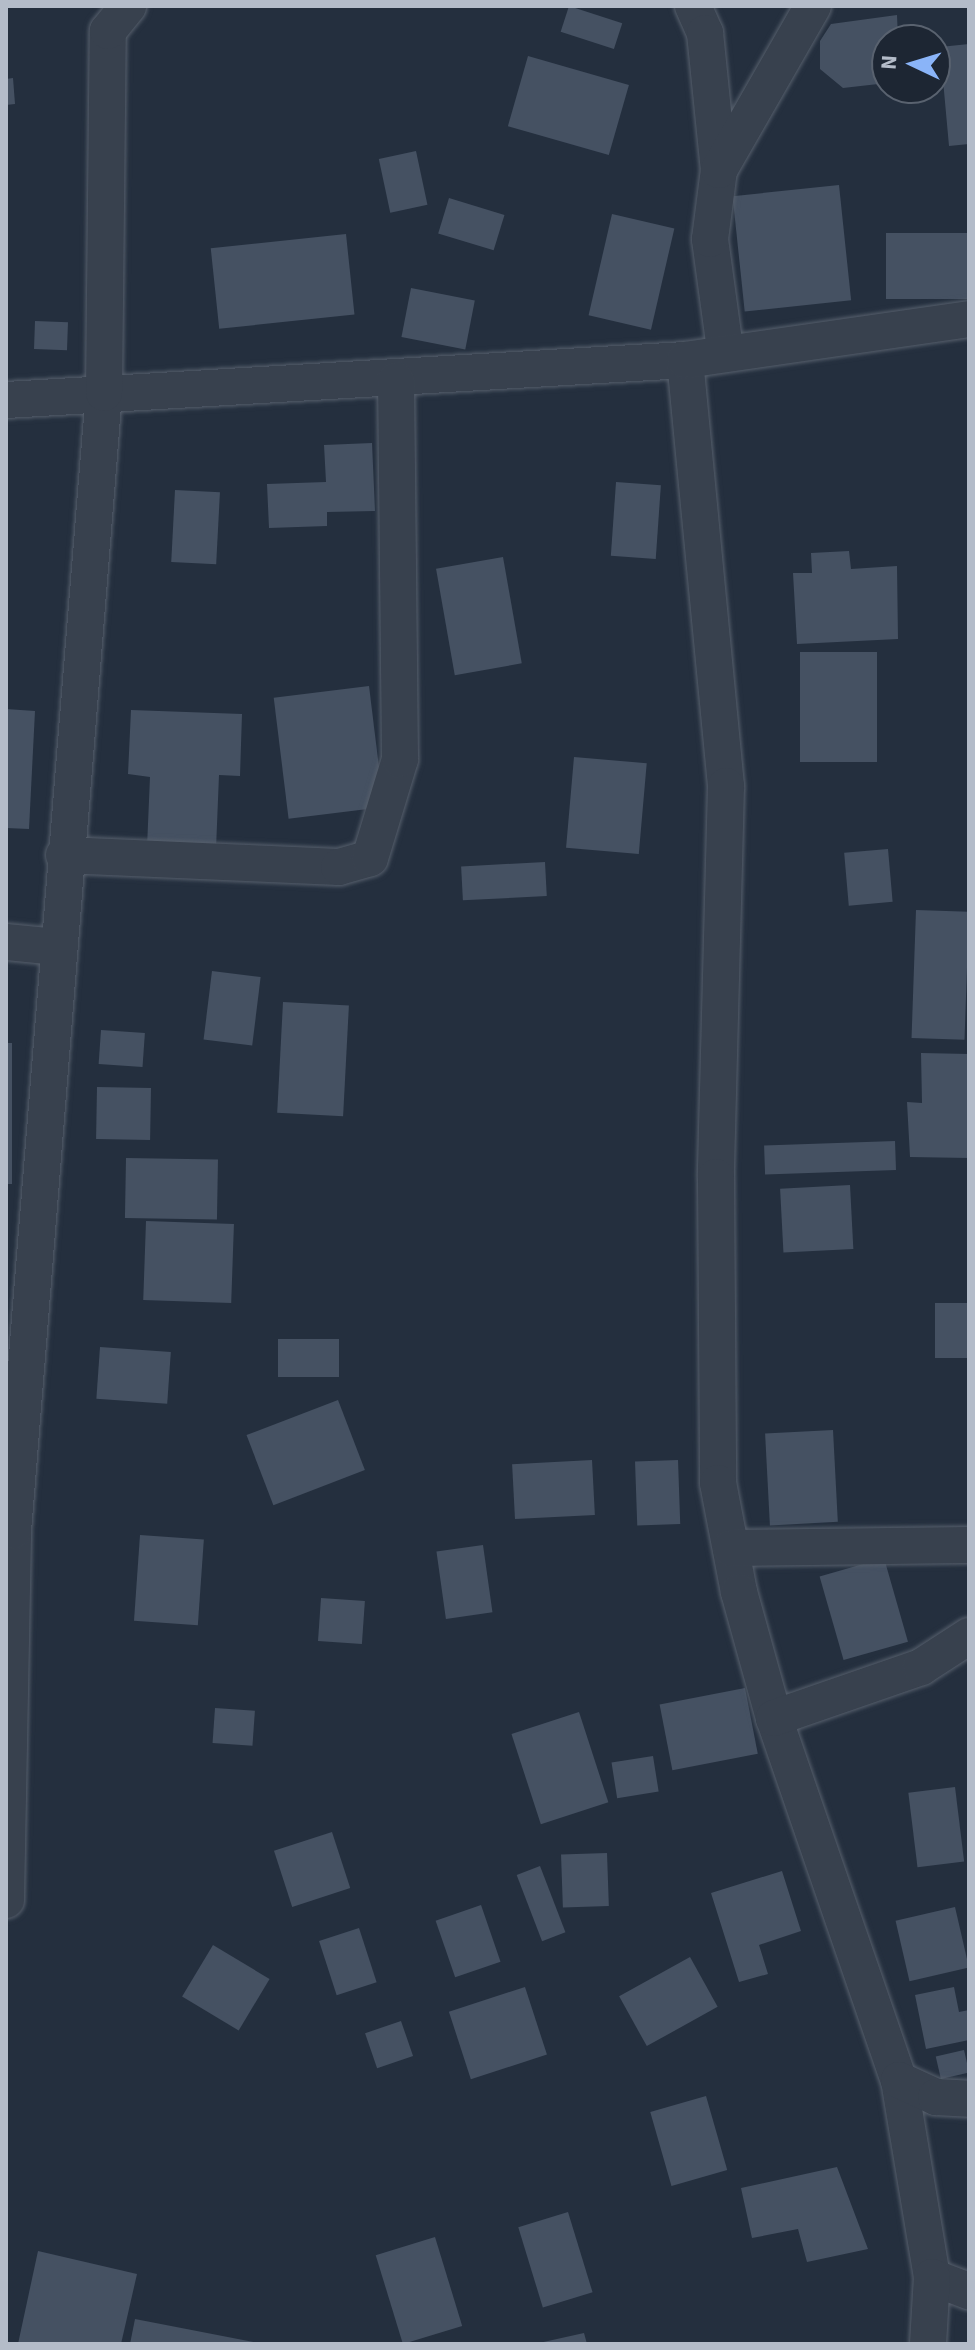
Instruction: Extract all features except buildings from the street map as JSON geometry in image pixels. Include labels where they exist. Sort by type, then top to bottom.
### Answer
[{"type":"street","points":[[693,6],[705,33],[719,170],[710,239],[725,349]]},
{"type":"street","points":[[719,170],[813,6]]},
{"type":"street","points":[[6,1900],[10,1529],[104,393],[110,14]]},
{"type":"street","points":[[6,400],[396,380],[685,360],[725,349],[969,319]]},
{"type":"street","points":[[685,360],[726,786],[718,1483],[731,1548],[774,1718],[899,2080],[932,2277],[928,2344]]},
{"type":"street","points":[[64,855],[339,867],[370,858],[400,759],[396,380]]},
{"type":"street","points":[[6,942],[57,947]]},
{"type":"street","points":[[731,1548],[969,1545]]},
{"type":"street","points":[[774,1718],[921,1667],[969,1636]]},
{"type":"street","points":[[899,2080],[936,2097],[969,2099]]},
{"type":"street","points":[[932,2277],[969,2291]]}]
